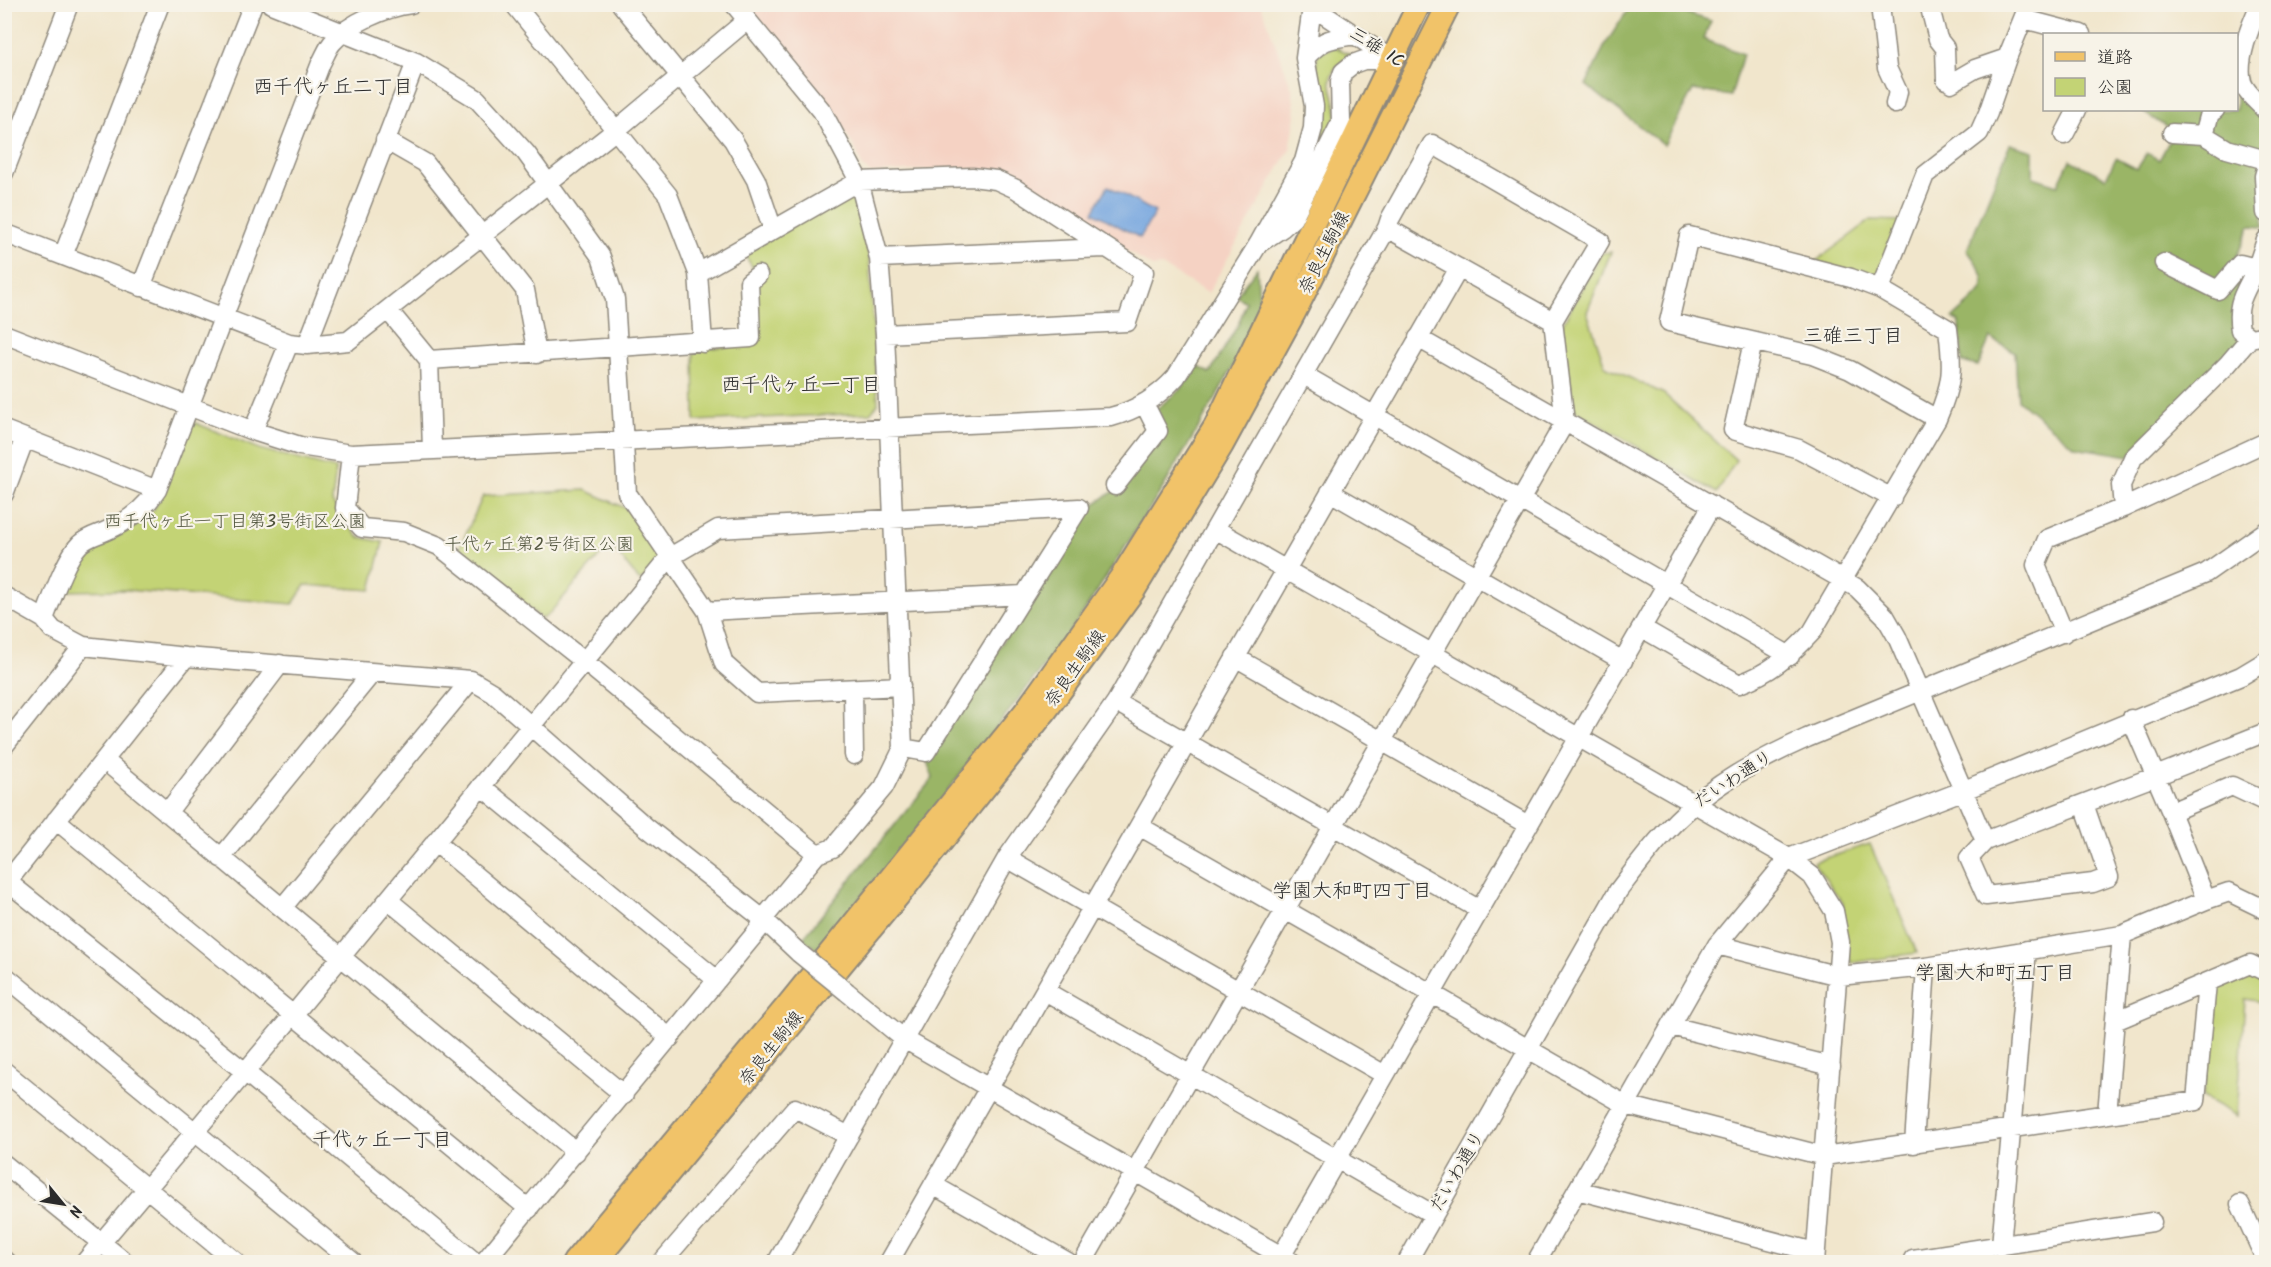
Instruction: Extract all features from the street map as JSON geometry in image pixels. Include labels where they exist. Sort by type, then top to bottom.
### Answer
[{"type":"main road","name":"奈良生駒線","points":[[574,1263],[787,1006],[1024,712],[1122,576],[1215,427],[1419,4]]},
{"type":"main road","name":"奈良生駒線","points":[[595,1263],[907,885],[1044,713],[1134,590],[1222,445],[1294,314],[1449,4]]},
{"type":"street","points":[[4,173],[69,4]]},
{"type":"street","points":[[63,256],[160,4]]},
{"type":"street","points":[[141,287],[253,4]]},
{"type":"street","points":[[271,4],[416,62],[477,99],[526,153],[601,257],[615,299],[627,493],[707,611],[724,664],[757,693],[901,686]]},
{"type":"street","points":[[44,619],[61,576],[78,545],[93,534],[108,531],[129,518],[146,506],[157,490],[321,63],[333,42],[361,21],[399,6],[411,4]]},
{"type":"street","points":[[514,4],[668,195],[698,273],[703,343]]},
{"type":"street","points":[[621,4],[733,140],[756,180],[773,230]]},
{"type":"street","points":[[1880,4],[1887,68],[1898,92],[1895,104]]},
{"type":"street","points":[[1929,4],[1938,39],[1945,48],[1949,82],[1975,69],[2007,58]]},
{"type":"street","points":[[2260,4],[2251,26],[2240,66],[2240,86],[2263,101]]},
{"type":"street","points":[[484,1263],[624,1095],[817,854],[833,848],[884,787],[903,748],[890,428],[879,258],[859,181],[822,111],[734,5]]},
{"type":"street","points":[[4,334],[254,431],[300,446],[351,454],[1111,417],[1128,412],[1162,393],[1176,377],[1259,243],[1304,161],[1313,128],[1314,106],[1305,58],[1310,6]]},
{"type":"street","name":"三碓 IC","points":[[1310,6],[1414,72]]},
{"type":"street","points":[[1880,289],[1925,175],[1979,133],[1989,113],[2007,58],[2026,12],[2078,33]]},
{"type":"street","points":[[4,233],[141,287],[298,344],[348,341],[616,130],[746,21]]},
{"type":"street","points":[[1305,58],[1325,40],[1355,35]]},
{"type":"street","points":[[1259,243],[1293,218],[1306,195],[1341,122],[1340,81],[1343,72],[1353,64],[1364,60],[1393,60]]},
{"type":"street","points":[[254,431],[298,344],[416,62]]},
{"type":"street","points":[[2064,135],[2076,111]]},
{"type":"street","points":[[2204,135],[2208,111]]},
{"type":"street","points":[[2172,134],[2204,135],[2227,149],[2266,160]]},
{"type":"street","points":[[385,140],[425,163],[525,290],[537,354]]},
{"type":"street","points":[[777,1263],[1007,858],[1116,702],[1304,375],[1432,144],[1600,240],[1553,321],[1565,422],[1083,1263]]},
{"type":"street","points":[[2266,169],[2264,176],[2266,201]]},
{"type":"street","points":[[698,273],[859,181],[972,177],[996,180],[1016,189],[1144,272],[1127,322],[885,334]]},
{"type":"street","points":[[1387,228],[1553,321]]},
{"type":"street","points":[[1642,628],[1739,684],[1759,677],[1790,656],[1812,632],[1937,419],[1947,396],[1952,368],[1948,329],[1880,289],[1851,278],[1689,236],[1670,322],[1812,355],[1850,370],[1937,419]]},
{"type":"street","points":[[2123,508],[2121,485],[2133,458],[2258,336],[2240,330],[2237,314],[2240,300],[2256,268],[2266,240]]},
{"type":"street","points":[[879,258],[1104,248]]},
{"type":"street","points":[[2164,263],[2218,290],[2240,264],[2256,268]]},
{"type":"street","points":[[889,1263],[1459,268]]},
{"type":"street","points":[[429,360],[751,338],[748,282],[758,275]]},
{"type":"street","points":[[388,310],[429,360],[432,450]]},
{"type":"street","points":[[1418,338],[1857,588],[1885,616],[1921,691],[1985,841]]},
{"type":"street","points":[[1753,342],[1733,430],[1799,449],[1892,498]]},
{"type":"street","points":[[1304,375],[1790,656]]},
{"type":"street","points":[[1115,486],[1158,431],[1144,404]]},
{"type":"street","points":[[4,430],[157,490]]},
{"type":"street","points":[[4,494],[26,438]]},
{"type":"street","points":[[2064,633],[2036,565],[2047,540],[2123,508],[2266,442]]},
{"type":"street","points":[[351,454],[345,508],[362,528],[404,532],[439,546],[584,661],[817,854]]},
{"type":"street","points":[[1330,492],[1623,661]]},
{"type":"street","points":[[4,596],[44,619],[53,630],[82,646],[186,657],[471,680],[493,693],[646,826],[763,919],[799,953],[904,1039],[1284,1260],[1337,1159],[1712,505]]},
{"type":"street","points":[[86,1263],[670,557],[718,529],[893,517],[1079,508],[926,752],[903,748]]},
{"type":"street","points":[[1215,529],[1789,858],[1812,876],[1834,911],[1840,942],[1839,976],[1815,1257],[1577,1190]]},
{"type":"street","name":"だいわ通り","points":[[1407,1263],[1618,891],[1648,852],[1695,804],[1775,752],[2206,573],[2266,531]]},
{"type":"street","points":[[707,611],[1024,595]]},
{"type":"street","points":[[4,746],[82,646]]},
{"type":"street","points":[[186,657],[6,882],[245,1072],[475,1263]]},
{"type":"street","points":[[1235,657],[1528,825]]},
{"type":"street","points":[[1536,1263],[1717,945],[1789,858],[1962,791],[2131,719],[2241,676],[2266,661]]},
{"type":"street","points":[[167,813],[280,664]]},
{"type":"street","points":[[221,858],[372,673]]},
{"type":"street","points":[[282,908],[471,680]]},
{"type":"street","points":[[853,689],[855,755]]},
{"type":"street","points":[[1116,702],[1480,910]]},
{"type":"street","points":[[2131,719],[2172,812],[2206,900]]},
{"type":"street","points":[[2084,804],[2109,877],[2093,883],[1986,896],[1969,858],[1985,841],[2266,732]]},
{"type":"street","points":[[104,760],[576,1152]]},
{"type":"street","points":[[481,786],[717,980]]},
{"type":"street","points":[[2172,812],[2232,786],[2266,802]]},
{"type":"street","points":[[56,820],[529,1209]]},
{"type":"street","points":[[1138,826],[1626,1105],[1824,1156],[2196,1101],[2207,983]]},
{"type":"street","points":[[435,842],[670,1038]]},
{"type":"street","points":[[1007,858],[1385,1075]]},
{"type":"street","points":[[1717,945],[1839,976],[1926,967],[2122,935],[2229,892],[2266,910]]},
{"type":"street","points":[[388,900],[624,1095]]},
{"type":"street","points":[[2107,1114],[2122,935]]},
{"type":"street","points":[[2001,1246],[2027,950]]},
{"type":"street","points":[[2115,1021],[2250,964],[2266,972]]},
{"type":"street","points":[[1914,1144],[1926,967]]},
{"type":"street","points":[[4,975],[353,1263]]},
{"type":"street","points":[[1045,991],[1434,1215]]},
{"type":"street","points":[[1671,1026],[1831,1066]]},
{"type":"street","points":[[4,1071],[236,1263]]},
{"type":"street","points":[[668,1260],[795,1107],[849,1136]]},
{"type":"street","points":[[4,1164],[124,1263]]},
{"type":"street","points":[[933,1185],[1068,1263]]},
{"type":"street","points":[[2240,1204],[2262,1252],[2266,1250]]},
{"type":"street","points":[[1913,1263],[1913,1259],[2152,1222]]},
{"type":"shaded area","points":[[747,4],[1261,5],[1292,89],[1296,116],[1290,149],[1208,293],[1162,266],[1152,267],[1021,181],[995,172],[965,168],[870,173],[862,166],[857,152],[837,118],[815,87],[744,7]]},
{"type":"green space","points":[[1631,5],[1659,5],[1711,21],[1703,39],[1743,54],[1731,96],[1693,90],[1664,145],[1586,85],[1605,45]]},
{"type":"green space","points":[[1335,47],[1352,55],[1333,71],[1331,87],[1335,103],[1335,122],[1309,167],[1317,57],[1320,52]]},
{"type":"green space","points":[[2238,68],[2266,116],[2266,160],[2261,201],[2264,227],[2250,226],[2232,267],[2250,271],[2244,339],[2129,456],[2075,447],[2018,400],[2015,352],[1990,338],[1978,366],[1962,362],[1959,322],[1953,318],[1979,294],[1983,281],[1976,263],[1967,250],[2010,144],[2033,151],[2033,177],[2058,185],[2070,160],[2106,178],[2116,158],[2137,169],[2147,153],[2159,160],[2174,132],[2142,111],[2238,111]]},
{"type":"green space","points":[[846,194],[855,200],[869,256],[878,404],[870,413],[695,421],[694,350],[758,343],[755,271],[744,254]]},
{"type":"green space","points":[[1871,220],[1904,221],[1881,274],[1870,278],[1815,262]]},
{"type":"green space","points":[[1611,252],[1587,312],[1605,366],[1664,394],[1736,460],[1717,493],[1574,410],[1562,325],[1601,253]]},
{"type":"green space","points":[[1257,268],[1260,317],[1164,486],[1085,610],[939,802],[817,950],[803,938],[933,778],[927,761],[1086,509],[1118,489],[1164,431],[1153,412],[1181,389],[1197,366],[1210,373],[1239,323],[1246,302],[1236,296]]},
{"type":"green space","name":"西千代ヶ丘一丁目第3号街区公園","points":[[193,422],[259,449],[336,469],[332,502],[358,537],[383,542],[371,590],[305,585],[293,604],[126,590],[64,591],[77,563],[94,549],[148,519],[158,502]]},
{"type":"green space","name":"千代ヶ丘第2号街区公園","points":[[585,490],[632,511],[658,552],[658,562],[642,580],[639,580],[610,544],[542,619],[459,549],[483,496]]},
{"type":"green space","points":[[1870,844],[1917,953],[1852,963],[1840,942],[1843,903],[1813,862]]},
{"type":"green space","points":[[2249,971],[2266,978],[2266,1003],[2245,999],[2237,1116],[2203,1097],[2213,991],[2216,985]]},
{"type":"water","points":[[1108,186],[1155,212],[1140,238],[1093,212]]},
{"type":"district","name":"西千代ヶ丘二丁目","points":[[333,88]]},
{"type":"district","name":"三碓三丁目","points":[[1853,337]]},
{"type":"district","name":"西千代ヶ丘一丁目","points":[[801,386]]},
{"type":"district","name":"学園大和町四丁目","points":[[1352,892]]},
{"type":"district","name":"学園大和町五丁目","points":[[1995,974]]},
{"type":"district","name":"千代ヶ丘一丁目","points":[[382,1141]]}]
